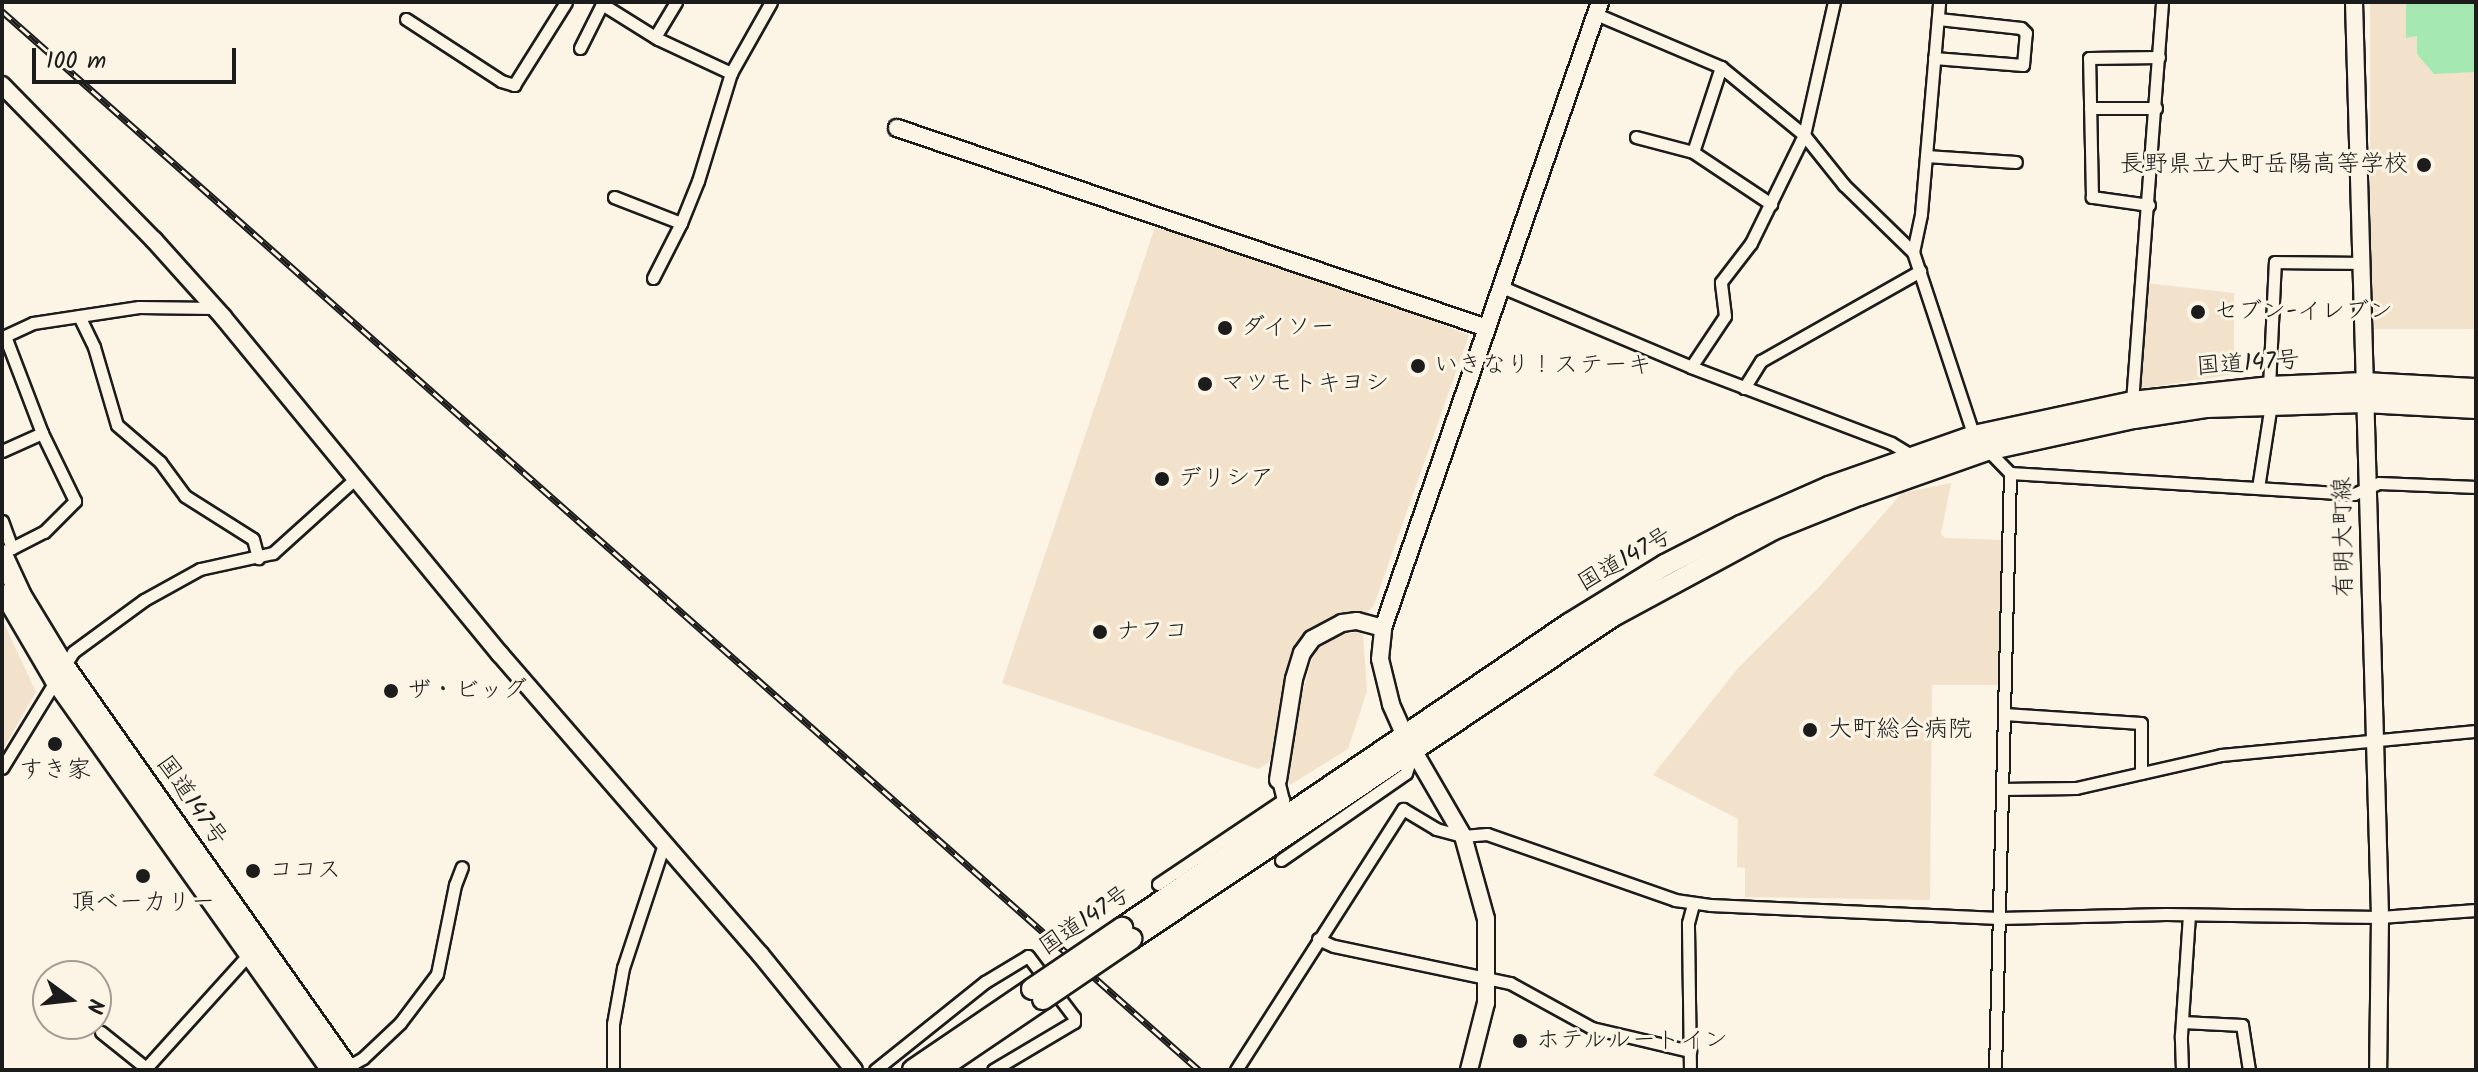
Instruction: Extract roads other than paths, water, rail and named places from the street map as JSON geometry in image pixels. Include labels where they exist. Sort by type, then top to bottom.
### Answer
[{"type":"highway","name":"国道147号","points":[[913,1070],[1037,994],[1409,743],[1613,616],[1690,571],[1774,529],[1917,464],[1981,443],[2132,402],[2476,389]]},
{"type":"highway","name":"国道147号","points":[[2364,393],[2476,408]]},
{"type":"highway","name":"国道147号","points":[[1981,443],[2270,395]]},
{"type":"highway","name":"国道147号","points":[[2,555],[59,672],[343,1069]]},
{"type":"highway","name":"国道147号","points":[[2,586],[249,954],[343,1069]]},
{"type":"highway","name":"国道147号","points":[[938,1070],[1037,994]]},
{"type":"street","points":[[406,19],[501,81],[514,85],[566,2]]},
{"type":"street","points":[[655,37],[676,2]]},
{"type":"street","points":[[653,278],[681,223],[731,73],[771,2]]},
{"type":"street","points":[[1691,367],[1725,316],[1721,282],[1751,243],[1804,135],[1834,2]]},
{"type":"street","points":[[1913,252],[1921,214],[1939,2]]},
{"type":"street","points":[[2132,402],[2162,2]]},
{"type":"street","name":"有明大町線","points":[[2354,2],[2380,917],[2378,1070]]},
{"type":"street","points":[[580,48],[603,3],[655,37],[731,73]]},
{"type":"street","points":[[1469,1070],[1484,1014],[1489,976],[1486,919],[1463,836],[1409,743],[1383,678],[1380,659],[1383,628],[1598,8],[1721,67],[1804,135],[1844,185],[1913,252],[1981,443],[2010,473],[2354,494],[2379,483],[2476,487]]},
{"type":"street","points":[[1934,58],[2023,65],[2026,33],[2021,28],[1938,19]]},
{"type":"street","points":[[2149,205],[2092,197],[2089,58],[2159,57]]},
{"type":"street","points":[[1693,152],[1721,67]]},
{"type":"street","points":[[2,85],[122,206],[215,308],[500,654],[854,1070]]},
{"type":"street","points":[[2090,108],[2156,108]]},
{"type":"street","points":[[897,128],[1487,328]]},
{"type":"street","points":[[1636,137],[1693,152],[1771,204]]},
{"type":"street","points":[[1926,156],[2016,162]]},
{"type":"street","points":[[614,197],[681,223]]},
{"type":"street","points":[[2258,488],[2270,395],[2275,262],[2360,263]]},
{"type":"street","points":[[1744,388],[1761,361],[1920,271]]},
{"type":"street","points":[[1502,287],[1691,367],[1891,443],[1917,464]]},
{"type":"street","points":[[2,521],[12,548],[44,532],[75,501],[42,433],[5,336],[33,323],[139,307],[215,308]]},
{"type":"street","points":[[79,316],[94,347],[117,425],[160,462],[185,496],[253,539],[258,558]]},
{"type":"street","points":[[2,451],[42,433]]},
{"type":"street","points":[[1995,1070],[2010,473]]},
{"type":"street","points":[[2,768],[73,652],[173,583],[210,565],[258,558],[280,549],[356,478]]},
{"type":"street","points":[[1158,884],[1283,800],[1278,780],[1294,679],[1302,653],[1312,639],[1342,623],[1357,621],[1383,628]]},
{"type":"street","points":[[2004,714],[2141,723],[2141,773]]},
{"type":"street","points":[[2002,789],[2076,788],[2221,755],[2315,749],[2373,740],[2476,731]]},
{"type":"street","points":[[1281,860],[1406,773],[1409,743]]},
{"type":"street","points":[[1236,1070],[1403,809],[1436,829],[1463,836],[1487,834],[1693,904],[1999,918],[2189,915],[2380,917],[2476,910]]},
{"type":"street","points":[[613,1070],[613,1024],[623,968],[664,844]]},
{"type":"street","points":[[343,1069],[363,1058],[400,1023],[437,974],[455,885],[462,867]]},
{"type":"street","points":[[1690,1070],[1688,923],[1693,904]]},
{"type":"street","points":[[2182,1070],[2189,915]]},
{"type":"street","points":[[1318,939],[1334,946],[1489,976],[1526,989],[1607,1033],[1690,1051]]},
{"type":"street","points":[[111,1040],[146,1068],[249,954]]},
{"type":"street","points":[[875,1070],[985,982],[1028,956],[1074,1017],[1074,1022],[993,1070]]},
{"type":"street","points":[[2182,1022],[2242,1025],[2249,1070]]},
{"type":"railway","points":[[2,11],[1199,1070]]},
{"type":"place","name":"長野県立大町岳陽高等学校","points":[[2424,165]]},
{"type":"place","name":"セブン-イレブン","points":[[2198,312]]},
{"type":"place","name":"ダイソー","points":[[1225,328]]},
{"type":"place","name":"いきなり！ステーキ","points":[[1418,366]]},
{"type":"place","name":"マツモトキヨシ","points":[[1205,384]]},
{"type":"place","name":"デリシア","points":[[1162,479]]},
{"type":"place","name":"ナフコ","points":[[1100,632]]},
{"type":"place","name":"ザ・ビッグ","points":[[391,691]]},
{"type":"place","name":"大町総合病院","points":[[1810,730]]},
{"type":"place","name":"すき家","points":[[55,744]]},
{"type":"place","name":"ココス","points":[[253,871]]},
{"type":"place","name":"頂ベーカリー","points":[[143,876]]},
{"type":"place","name":"ホテルルートイン","points":[[1520,1041]]}]
